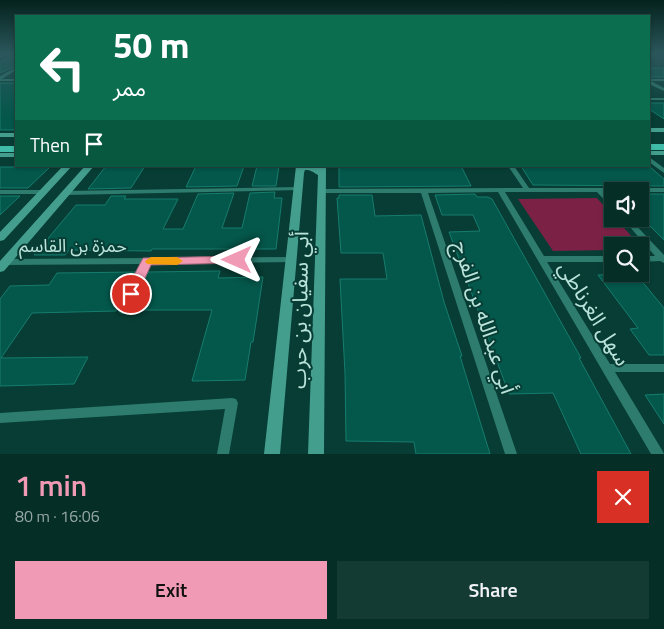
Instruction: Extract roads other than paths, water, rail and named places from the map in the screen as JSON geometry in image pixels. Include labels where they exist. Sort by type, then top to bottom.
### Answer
[{"type":"main road","points":[[650,140],[664,140]]},
{"type":"main road","points":[[0,142],[15,142]]},
{"type":"main road","points":[[650,147],[664,146]]},
{"type":"main road","points":[[0,149],[15,149]]},
{"type":"street","points":[[0,79],[15,80]]},
{"type":"street","points":[[650,81],[664,80]]},
{"type":"street","points":[[650,82],[664,90]]},
{"type":"street","points":[[650,99],[664,99]]},
{"type":"street","points":[[650,130],[664,130]]},
{"type":"street","points":[[0,135],[15,135]]},
{"type":"street","points":[[650,153],[664,152]]},
{"type":"street","points":[[0,155],[15,155]]},
{"type":"street","points":[[650,160],[664,171]]},
{"type":"street","points":[[0,238],[67,167]]},
{"type":"street","points":[[3,265],[89,167]]},
{"type":"street","points":[[300,169],[309,167],[321,170]]},
{"type":"street","points":[[512,167],[527,190]]},
{"type":"street","name":"أبي سفيان بن حرب","points":[[272,454],[300,169]]},
{"type":"street","name":"أبي سفيان بن حرب","points":[[316,454],[321,170]]},
{"type":"street","points":[[53,182],[70,177],[77,179],[76,182]]},
{"type":"street","points":[[66,193],[298,189]]},
{"type":"street","name":"سهل الغرناطي","points":[[500,190],[658,454]]},
{"type":"street","points":[[599,190],[604,196]]},
{"type":"street","points":[[321,191],[664,190]]},
{"type":"street","name":"أبي عبدالله بن الفرج","points":[[424,191],[511,454]]},
{"type":"street","points":[[0,192],[44,192]]},
{"type":"street","points":[[633,227],[663,259]]},
{"type":"street","points":[[542,259],[604,259]]},
{"type":"street","points":[[649,259],[663,259]]},
{"type":"street","name":"حمزة بن القاسم","points":[[3,265],[291,260]]},
{"type":"street","points":[[123,311],[147,261]]},
{"type":"street","points":[[607,368],[664,368]]},
{"type":"street","points":[[0,418],[232,403],[223,454]]}]
